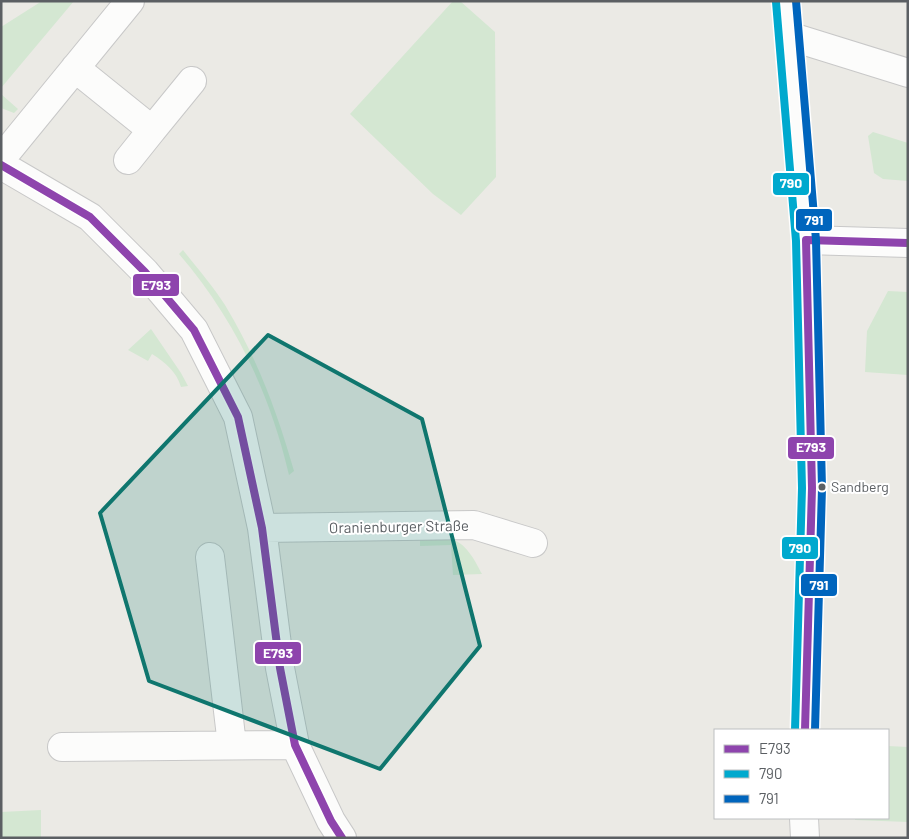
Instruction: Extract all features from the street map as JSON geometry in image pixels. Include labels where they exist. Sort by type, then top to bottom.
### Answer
[{"type":"street","points":[[1,159],[130,1]]},
{"type":"street","points":[[786,1],[806,240],[812,488],[805,729]]},
{"type":"street","points":[[790,36],[908,73]]},
{"type":"street","points":[[75,68],[152,130]]},
{"type":"street","points":[[128,160],[192,81]]},
{"type":"street","points":[[1,165],[90,217],[145,272],[194,330],[238,417],[262,528],[280,668],[295,745],[331,820],[342,838]]},
{"type":"street","points":[[806,240],[908,243]]},
{"type":"street","name":"Oranienburger Straße","points":[[262,528],[474,525],[533,543]]},
{"type":"street","points":[[210,557],[232,745]]},
{"type":"street","points":[[62,747],[295,745]]},
{"type":"street","points":[[804,819],[805,838]]},
{"type":"highlighted area","points":[[268,335],[422,419],[480,646],[380,769],[149,681],[100,513]]},
{"type":"green space","points":[[42,1],[74,1],[1,88],[1,27]]},
{"type":"green space","points":[[453,1],[460,1],[495,32],[496,177],[461,215],[433,194],[350,114]]},
{"type":"green space","points":[[1,94],[18,109],[14,113],[1,108]]},
{"type":"green space","points":[[873,132],[908,143],[908,181],[883,179],[874,173],[868,136]]},
{"type":"green space","points":[[183,250],[225,305],[247,345],[265,385],[287,449],[294,471],[289,475],[272,415],[248,358],[217,304],[179,254]]},
{"type":"green space","points":[[888,291],[908,292],[908,375],[865,372],[867,331]]},
{"type":"green space","points":[[151,329],[188,386],[181,387],[170,368],[152,354],[148,361],[128,350]]},
{"type":"green space","points":[[445,537],[460,543],[469,552],[482,574],[453,575],[451,545],[420,546],[420,538]]},
{"type":"green space","points":[[889,746],[908,747],[908,822],[855,820],[889,819]]},
{"type":"green space","points":[[41,810],[41,838],[2,838],[1,812]]},
{"type":"transit line","name":"791","points":[[796,1],[816,240],[822,488],[815,729]]},
{"type":"transit line","name":"790","points":[[776,2],[796,241],[802,488],[795,729]]},
{"type":"transit line","name":"E793","points":[[1,165],[90,217],[145,272],[194,330],[238,417],[262,528],[280,668],[295,745],[331,821],[342,838]]},
{"type":"transit line","name":"E793","points":[[806,240],[908,243]]},
{"type":"transit line","name":"E793","points":[[805,729],[812,488],[806,240]]},
{"type":"place","name":"Sandberg","points":[[822,487]]}]
